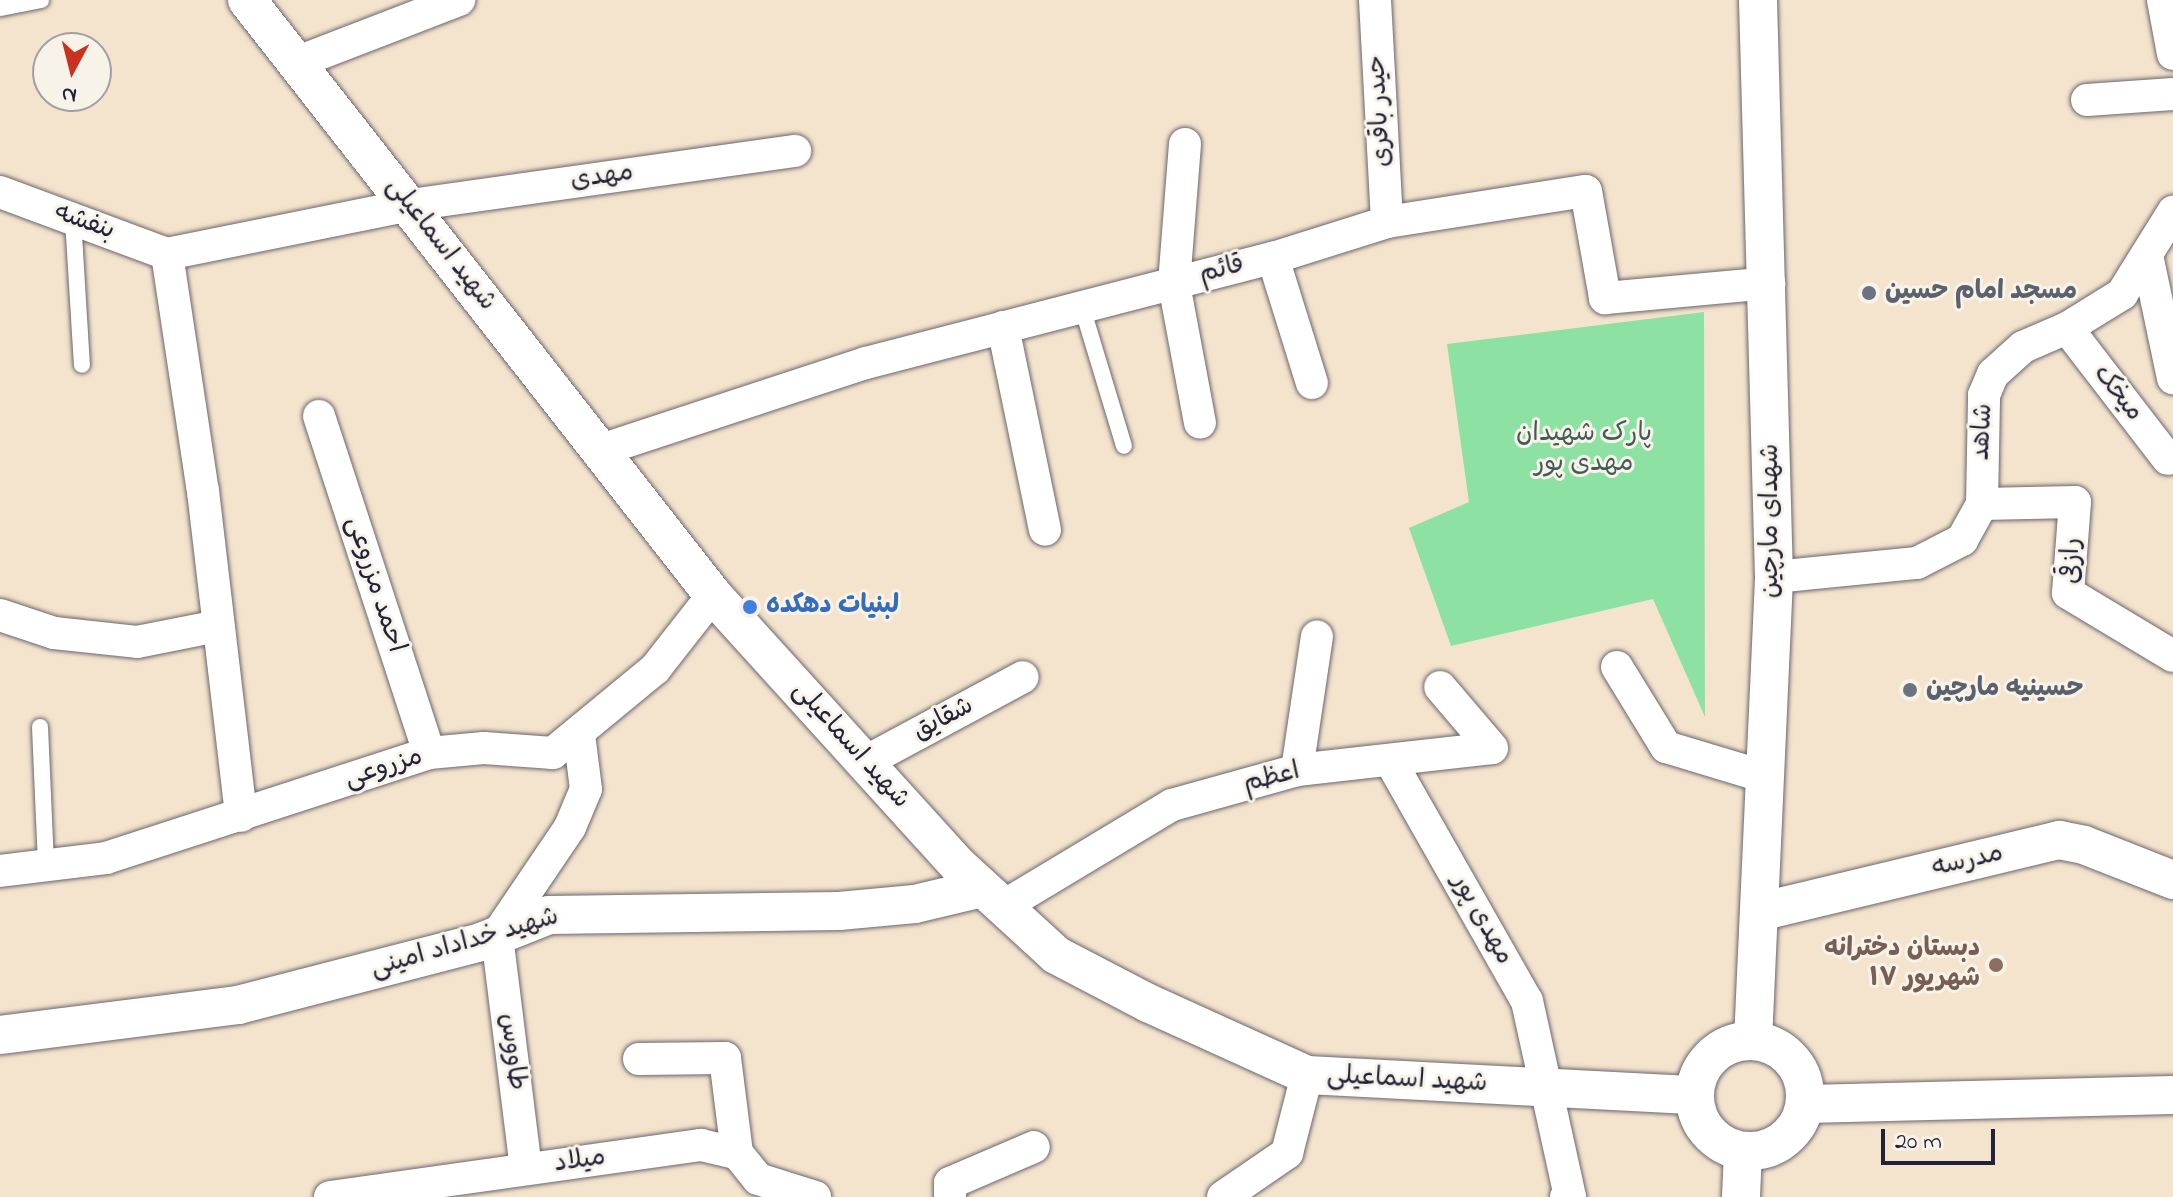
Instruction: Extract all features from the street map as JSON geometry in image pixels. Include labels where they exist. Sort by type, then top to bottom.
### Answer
[{"type":"street","name":"شهید اسماعیلی","points":[[247,0],[713,595],[992,898],[1056,955],[1148,1003],[1307,1075],[1694,1095]]},
{"type":"street","name":"حیدر باقری","points":[[1375,0],[1387,222]]},
{"type":"street","name":"شهدای مارچین","points":[[1753,1041],[1762,776],[1774,577],[1769,283],[1758,0]]},
{"type":"street","points":[[2163,0],[2173,54]]},
{"type":"street","points":[[298,62],[449,2]]},
{"type":"street","points":[[2087,100],[2173,94]]},
{"type":"street","points":[[1185,144],[1174,284],[1200,423]]},
{"type":"street","name":"مهدی","points":[[167,254],[410,205],[795,151]]},
{"type":"street","name":"قائم","points":[[601,450],[866,363],[1273,258],[1387,222],[1586,191],[1605,298],[1769,283]]},
{"type":"street","name":"بنفشه","points":[[0,192],[167,254]]},
{"type":"street","name":"شاهد","points":[[1774,577],[1917,563],[1939,556],[1962,540],[1982,504],[1984,395],[1993,374],[2023,347],[2067,328],[2122,294],[2171,218]]},
{"type":"street","points":[[167,254],[241,816]]},
{"type":"street","points":[[2147,255],[2173,378]]},
{"type":"street","points":[[1273,258],[1312,383]]},
{"type":"street","points":[[1003,327],[1045,530]]},
{"type":"street","name":"میخک","points":[[2067,328],[2168,459]]},
{"type":"street","name":"احمد مزروعی","points":[[319,416],[429,753]]},
{"type":"street","name":"رازقی","points":[[1982,504],[2075,502],[2068,593],[2173,656]]},
{"type":"street","name":"مزروعی","points":[[0,871],[106,858],[429,753],[484,748],[553,753],[655,669],[713,595]]},
{"type":"street","points":[[0,615],[54,633],[137,642],[218,626]]},
{"type":"street","points":[[1297,770],[1317,636]]},
{"type":"street","points":[[1617,667],[1666,747],[1762,776]]},
{"type":"street","name":"شقایق","points":[[865,762],[1023,677]]},
{"type":"street","name":"اعظم","points":[[992,898],[1172,805],[1297,770],[1391,762],[1492,748],[1440,687]]},
{"type":"street","points":[[497,935],[570,827],[586,789],[579,734]]},
{"type":"street","name":"مهدی پور","points":[[1391,762],[1527,1001],[1542,1089],[1570,1197],[1566,1197]]},
{"type":"street","name":"مدرسه","points":[[1759,912],[2059,840],[2173,880]]},
{"type":"street","name":"شهید خداداد امینی","points":[[0,1035],[238,1005],[497,935],[549,915],[839,911],[992,898]]},
{"type":"street","name":"طاووس","points":[[497,935],[526,1169]]},
{"type":"street","points":[[1753,1041],[1787,1054],[1802,1077],[1806,1104],[1800,1121],[1777,1145],[1743,1151],[1714,1138],[1697,1111],[1694,1095],[1698,1078],[1719,1050],[1753,1041]]},
{"type":"street","points":[[639,1059],[725,1058],[737,1153],[758,1179],[815,1197]]},
{"type":"street","points":[[1223,1197],[1287,1153],[1307,1075]]},
{"type":"street","points":[[1806,1104],[2173,1095]]},
{"type":"street","name":"میلاد","points":[[330,1197],[701,1145],[737,1153]]},
{"type":"street","points":[[950,1197],[950,1183],[1034,1147]]},
{"type":"street","points":[[1741,1197],[1743,1151]]},
{"type":"lane","points":[[0,8],[41,0]]},
{"type":"lane","points":[[73,219],[82,365]]},
{"type":"lane","points":[[1082,307],[1124,446]]},
{"type":"lane","points":[[40,727],[46,865]]},
{"type":"green space","name":"پارک شهیدان مهدی پور","points":[[1704,312],[1705,717],[1653,599],[1451,646],[1409,528],[1469,502],[1447,344]]},
{"type":"place","name":"مسجد امام حسین","points":[[1869,293]]},
{"type":"place","name":"لبنیات دهکده","points":[[750,607]]},
{"type":"place","name":"حسینیه مارچین","points":[[1910,690]]},
{"type":"place","name":"دبستان دخترانه ۱۷ شهریور","points":[[1996,965]]}]
